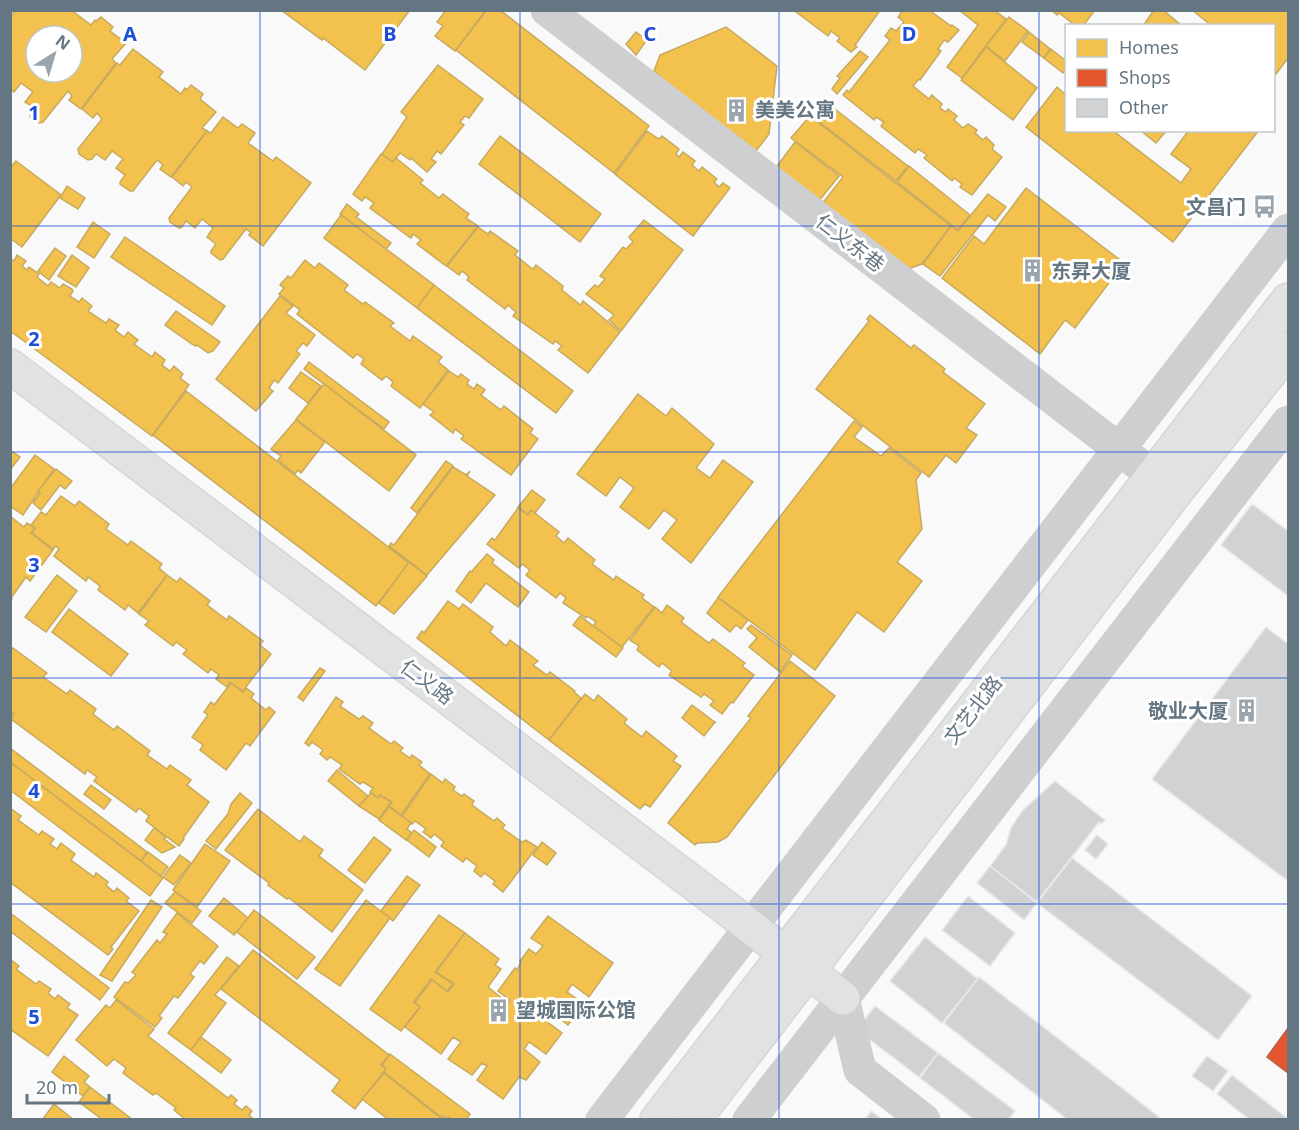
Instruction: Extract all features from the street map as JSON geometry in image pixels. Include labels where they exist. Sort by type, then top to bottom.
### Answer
[{"type":"main road","name":"文艺北路","points":[[694,1119],[797,963],[1154,476],[1288,300]]},
{"type":"main road","name":"文艺北路","points":[[657,1119],[797,963],[1288,350]]},
{"type":"main road","name":"仁义路","points":[[10,366],[843,998]]},
{"type":"street","name":"仁义东巷","points":[[547,10],[1154,476]]},
{"type":"street","points":[[602,1119],[1288,230]]},
{"type":"street","points":[[749,1119],[1288,422]]},
{"type":"street","points":[[843,998],[860,1070],[924,1119]]},
{"type":"building: Homes","points":[[16,10],[71,10],[91,25],[101,17],[113,27],[110,31],[126,43],[112,59],[116,63],[81,109],[69,100],[72,96],[68,91],[43,122],[39,123],[30,117],[35,108],[25,102],[33,92],[21,83],[14,92],[10,89],[10,52],[12,50],[10,48],[10,18]]},
{"type":"building: Homes","points":[[281,10],[410,10],[365,70]]},
{"type":"building: Homes","points":[[446,10],[486,10],[455,51],[435,36],[443,26],[437,22]]},
{"type":"building: Homes","points":[[487,10],[500,10],[649,126],[614,173],[456,50]]},
{"type":"building: Homes","points":[[798,10],[877,10],[879,12],[855,45],[857,47],[851,52],[837,41],[840,38],[831,31],[828,36],[796,12]]},
{"type":"building: Homes","points":[[903,10],[911,12],[912,10],[929,10],[959,30],[948,42],[944,40],[938,49],[941,51],[913,86],[929,99],[932,95],[942,104],[940,108],[946,112],[948,109],[957,116],[954,120],[963,128],[968,124],[977,130],[975,133],[983,140],[986,137],[994,145],[992,149],[1002,157],[972,195],[960,187],[962,184],[954,178],[952,181],[924,158],[927,155],[918,149],[915,153],[881,126],[884,122],[876,117],[874,120],[843,95],[847,90],[849,92],[890,40],[885,36],[891,28],[896,31],[904,22],[898,17]]},
{"type":"building: Homes","points":[[959,10],[994,10],[1006,19],[962,78],[947,67],[978,25]]},
{"type":"building: Homes","points":[[1051,10],[1095,10],[1084,24],[1073,24],[1059,13],[1057,15]]},
{"type":"building: Homes","points":[[1154,10],[1163,10],[1180,24],[1144,24]]},
{"type":"building: Homes","points":[[1192,10],[1288,10],[1288,58],[1276,74],[1275,24],[1210,24]]},
{"type":"building: Homes","points":[[1009,17],[1028,31],[1005,61],[986,46]]},
{"type":"building: Homes","name":"美美公寓","points":[[726,27],[777,66],[769,134],[756,151],[654,71],[660,55]]},
{"type":"building: Homes","points":[[636,32],[647,40],[636,55],[626,44]]},
{"type":"building: Homes","points":[[1029,32],[1050,49],[1044,58],[1022,42]]},
{"type":"building: Homes","points":[[986,47],[1037,88],[1013,120],[961,80]]},
{"type":"building: Homes","points":[[133,49],[163,72],[159,77],[181,94],[191,85],[203,94],[200,99],[216,112],[202,128],[207,131],[171,177],[160,169],[163,165],[157,160],[133,191],[130,191],[120,184],[125,175],[116,168],[123,159],[112,151],[105,160],[96,154],[88,160],[79,154],[78,149],[102,119],[97,113],[93,118],[82,109],[117,63],[120,65]]},
{"type":"building: Homes","points":[[1051,49],[1065,60],[1063,73],[1044,58]]},
{"type":"building: Homes","points":[[860,51],[868,57],[837,94],[832,89],[840,78],[837,76]]},
{"type":"building: Homes","points":[[438,65],[483,99],[469,118],[465,116],[460,122],[464,125],[441,154],[437,151],[431,159],[436,162],[427,172],[411,158],[410,160],[400,153],[393,162],[382,154],[407,117],[401,112]]},
{"type":"building: Homes","points":[[1057,87],[1065,94],[1065,132],[1117,132],[1181,183],[1191,169],[1171,154],[1188,132],[1257,132],[1173,242],[1026,127]]},
{"type":"building: Homes","points":[[822,99],[908,166],[896,181],[810,115]]},
{"type":"building: Homes","points":[[810,116],[951,226],[922,264],[908,269],[821,205],[843,177],[791,138]]},
{"type":"building: Homes","points":[[223,117],[238,128],[242,124],[255,133],[248,143],[273,161],[276,157],[311,183],[263,246],[249,235],[251,232],[246,229],[220,260],[211,253],[216,244],[207,237],[213,228],[202,219],[195,228],[186,221],[179,228],[170,222],[169,218],[192,187],[186,182],[183,186],[172,177],[207,131],[211,133]]},
{"type":"building: Homes","points":[[647,131],[659,139],[662,136],[679,149],[676,154],[679,157],[683,152],[695,161],[692,165],[699,171],[702,167],[717,179],[714,182],[719,187],[723,183],[730,188],[693,236],[615,174]]},
{"type":"building: Homes","points":[[1142,132],[1165,132],[1156,143]]},
{"type":"building: Homes","points":[[500,136],[601,214],[580,242],[479,164]]},
{"type":"building: Homes","points":[[795,142],[839,176],[818,202],[774,170]]},
{"type":"building: Homes","points":[[381,154],[393,162],[396,158],[423,180],[420,183],[439,198],[443,194],[469,214],[466,218],[478,226],[446,266],[417,244],[421,240],[413,234],[411,238],[370,208],[374,203],[365,197],[362,201],[353,194]]},
{"type":"building: Homes","points":[[16,161],[61,195],[22,247],[10,238],[10,168]]},
{"type":"building: Homes","points":[[909,166],[970,215],[958,230],[897,182]]},
{"type":"building: Homes","points":[[67,186],[85,198],[78,209],[60,198]]},
{"type":"building: Homes","name":"东昇大厦","points":[[1026,188],[1124,263],[1075,328],[1065,320],[1040,354],[942,278],[974,236],[984,244]]},
{"type":"building: Homes","points":[[988,194],[1006,207],[995,221],[988,215],[940,276],[923,264],[951,226],[958,231]]},
{"type":"building: Homes","points":[[347,204],[359,214],[356,217],[391,243],[386,249],[340,214]]},
{"type":"building: Homes","points":[[341,215],[434,285],[417,308],[324,238]]},
{"type":"building: Homes","points":[[644,220],[683,250],[621,331],[609,320],[614,315],[586,294],[595,285],[598,287],[605,279],[600,276],[623,247],[626,249],[633,242],[629,237]]},
{"type":"building: Homes","points":[[93,222],[110,234],[94,258],[77,247]]},
{"type":"building: Homes","points":[[478,227],[488,234],[490,231],[518,251],[515,255],[530,267],[533,269],[536,265],[563,286],[562,290],[578,303],[581,305],[583,301],[620,332],[588,373],[558,350],[562,346],[555,341],[553,344],[513,316],[516,312],[508,305],[505,309],[467,280],[469,277],[462,271],[459,275],[447,266]]},
{"type":"building: Homes","points":[[125,237],[225,306],[212,325],[111,257]]},
{"type":"building: Homes","points":[[55,248],[66,256],[49,280],[38,271]]},
{"type":"building: Homes","points":[[17,255],[26,261],[22,266],[27,270],[29,267],[39,274],[37,277],[48,286],[51,282],[60,288],[63,284],[72,289],[70,296],[79,302],[82,298],[92,306],[88,311],[106,323],[109,319],[119,325],[115,330],[124,337],[128,332],[138,340],[134,344],[152,357],[155,352],[165,360],[162,365],[170,371],[174,366],[183,374],[180,378],[189,385],[152,436],[13,333],[10,334],[10,258],[14,261]]},
{"type":"building: Homes","points":[[72,255],[89,268],[76,287],[58,276]]},
{"type":"building: Homes","points":[[305,260],[315,268],[319,263],[348,285],[344,290],[394,323],[390,326],[410,341],[413,336],[442,357],[438,362],[448,370],[420,408],[391,386],[393,382],[386,376],[382,380],[361,364],[364,359],[357,354],[353,358],[297,314],[300,310],[279,294],[284,288],[280,285],[288,276],[291,278]]},
{"type":"building: Homes","points":[[434,285],[573,391],[556,413],[417,308]]},
{"type":"building: Homes","points":[[280,296],[293,306],[286,313],[315,335],[307,346],[303,343],[296,351],[300,354],[278,383],[274,380],[269,388],[273,391],[256,411],[216,379]]},
{"type":"building: Homes","points":[[176,311],[220,342],[213,351],[208,353],[165,325]]},
{"type":"building: Homes","points":[[870,315],[911,348],[914,345],[945,369],[943,372],[985,404],[966,428],[977,435],[956,463],[946,455],[929,477],[816,389],[869,321],[867,319]]},
{"type":"building: Homes","points":[[309,362],[389,422],[384,429],[304,369]]},
{"type":"building: Homes","points":[[449,371],[458,377],[461,374],[469,380],[467,384],[474,389],[477,384],[485,390],[481,395],[501,410],[504,406],[533,429],[530,433],[538,439],[511,475],[461,439],[464,436],[455,429],[453,433],[430,415],[434,412],[423,404]]},
{"type":"building: Homes","points":[[301,372],[321,386],[308,403],[289,388]]},
{"type":"building: Homes","points":[[324,384],[416,455],[389,491],[296,419]]},
{"type":"building: Homes","points":[[186,391],[409,563],[376,606],[153,435]]},
{"type":"building: Homes","points":[[638,394],[666,416],[672,408],[714,444],[696,468],[710,478],[723,460],[753,482],[691,563],[662,539],[677,520],[664,510],[649,529],[620,507],[634,488],[620,477],[606,496],[577,474]]},
{"type":"building: Homes","points":[[296,420],[325,442],[301,473],[298,470],[295,474],[278,460],[281,456],[271,449]]},
{"type":"building: Homes","points":[[854,421],[862,427],[854,437],[881,456],[889,448],[921,473],[916,480],[922,529],[897,562],[922,581],[884,632],[857,612],[815,670],[718,597]]},
{"type":"building: Homes","points":[[10,450],[20,457],[10,470]]},
{"type":"building: Homes","points":[[35,455],[54,469],[23,515],[10,506],[10,489]]},
{"type":"building: Homes","points":[[446,461],[453,466],[417,513],[411,508]]},
{"type":"building: Homes","points":[[453,467],[466,475],[470,471],[467,476],[495,495],[427,575],[389,546],[391,543],[394,545]]},
{"type":"building: Homes","points":[[56,469],[72,481],[65,489],[60,485],[41,510],[33,503],[40,493],[38,491]]},
{"type":"building: Homes","points":[[532,490],[545,500],[535,513],[531,510],[528,515],[518,507]]},
{"type":"building: Homes","points":[[61,496],[75,506],[79,501],[109,524],[106,529],[128,545],[131,541],[162,564],[159,568],[167,575],[138,613],[128,605],[125,610],[98,590],[100,586],[88,577],[86,581],[54,556],[59,549],[56,546],[53,549],[32,533],[35,528],[31,525],[41,512],[46,515]]},
{"type":"building: Homes","points":[[518,508],[528,515],[531,510],[559,532],[556,536],[564,543],[568,538],[595,560],[592,564],[614,580],[616,576],[644,595],[642,598],[654,607],[622,647],[593,626],[596,622],[563,603],[566,598],[560,593],[556,598],[526,575],[530,570],[522,564],[519,568],[487,544],[492,538],[495,540]]},
{"type":"building: Homes","points":[[11,517],[24,527],[27,523],[35,528],[31,533],[53,550],[30,581],[26,577],[10,601]]},
{"type":"building: Homes","points":[[487,554],[494,560],[492,563],[529,592],[518,607],[486,583],[471,603],[456,591],[470,571],[472,572]]},
{"type":"building: Homes","points":[[409,562],[427,576],[394,614],[379,603]]},
{"type":"building: Homes","points":[[57,575],[77,591],[46,632],[25,617]]},
{"type":"building: Homes","points":[[167,575],[177,582],[180,578],[210,601],[207,605],[227,620],[229,616],[263,641],[260,645],[271,654],[243,691],[230,682],[227,687],[216,679],[219,675],[211,669],[208,673],[183,654],[187,650],[176,642],[173,646],[145,625],[149,621],[139,614]]},
{"type":"building: Homes","points":[[718,598],[748,620],[741,629],[736,625],[730,632],[707,613]]},
{"type":"building: Homes","points":[[448,601],[459,609],[463,604],[493,627],[490,632],[506,646],[510,640],[538,661],[533,665],[547,675],[550,672],[581,698],[549,740],[417,638],[422,631],[424,633]]},
{"type":"building: Homes","points":[[667,605],[684,618],[681,622],[709,643],[713,639],[745,663],[742,666],[754,675],[722,714],[710,705],[714,701],[704,694],[701,697],[669,675],[672,671],[662,663],[659,667],[637,650],[639,646],[630,640],[655,607],[662,613]]},
{"type":"building: Homes","points":[[69,609],[128,654],[111,676],[52,632]]},
{"type":"building: Homes","points":[[580,616],[623,648],[616,657],[573,625]]},
{"type":"building: Homes","points":[[751,625],[792,655],[780,672],[749,647],[757,638],[747,629]]},
{"type":"building: Homes","points":[[13,648],[47,673],[43,677],[67,694],[70,690],[96,709],[93,714],[114,730],[117,726],[150,751],[147,755],[167,769],[170,765],[191,780],[187,785],[209,802],[179,846],[146,821],[149,816],[139,808],[136,812],[94,781],[97,777],[87,770],[85,774],[11,719],[14,714],[10,712],[10,651]]},
{"type":"building: Homes","points":[[790,661],[835,696],[727,837],[718,842],[695,845],[668,823],[751,718],[748,716]]},
{"type":"building: Homes","points":[[320,668],[325,671],[303,701],[298,697]]},
{"type":"building: Homes","points":[[231,683],[243,692],[246,688],[254,694],[251,698],[266,710],[269,707],[275,712],[250,746],[246,743],[226,770],[200,750],[203,745],[192,737],[208,715],[204,712],[211,702],[214,705]]},
{"type":"building: Homes","points":[[585,694],[594,701],[598,695],[627,719],[624,723],[642,737],[646,731],[677,756],[673,761],[681,766],[650,807],[645,804],[640,809],[549,740]]},
{"type":"building: Homes","points":[[336,697],[343,702],[340,706],[359,719],[363,716],[373,723],[369,728],[391,744],[394,741],[403,748],[400,751],[410,758],[412,755],[422,762],[419,765],[430,774],[401,815],[389,806],[392,802],[380,795],[378,798],[370,792],[373,788],[363,782],[360,784],[339,769],[342,765],[330,757],[327,760],[320,754],[323,750],[312,742],[309,746],[305,743]]},
{"type":"building: Homes","points":[[692,705],[715,722],[704,736],[682,718]]},
{"type":"building: Homes","points":[[10,748],[147,852],[141,861],[10,762]]},
{"type":"building: Homes","points":[[10,762],[163,878],[150,896],[10,790]]},
{"type":"building: Homes","points":[[337,770],[368,796],[359,806],[328,781]]},
{"type":"building: Homes","points":[[431,774],[443,783],[445,779],[455,787],[453,790],[474,801],[472,805],[494,821],[497,818],[505,825],[502,828],[519,840],[522,842],[526,840],[537,847],[503,892],[493,884],[495,881],[484,873],[481,877],[474,871],[477,866],[466,858],[463,862],[441,846],[444,842],[434,834],[431,838],[423,832],[426,829],[415,821],[412,824],[402,816]]},
{"type":"building: Homes","points":[[91,785],[111,800],[104,809],[84,794]]},
{"type":"building: Homes","points":[[240,793],[252,803],[216,849],[206,841],[228,814],[231,804]]},
{"type":"building: Homes","points":[[371,793],[378,798],[380,795],[391,802],[379,819],[359,806]]},
{"type":"building: Homes","points":[[389,807],[411,823],[407,829],[412,833],[406,840],[379,820]]},
{"type":"building: Homes","points":[[10,808],[21,816],[18,820],[39,835],[42,831],[54,839],[50,844],[57,849],[61,843],[75,854],[71,860],[94,877],[96,873],[108,882],[106,885],[114,892],[117,888],[129,898],[126,901],[139,911],[111,947],[113,949],[108,955],[10,882]]},
{"type":"building: Homes","points":[[258,809],[300,842],[304,836],[323,850],[319,856],[363,890],[332,932],[225,850]]},
{"type":"building: Homes","points":[[154,828],[175,847],[162,853],[145,840]]},
{"type":"building: Homes","points":[[414,830],[436,847],[429,857],[407,840]]},
{"type":"building: Homes","points":[[374,837],[391,850],[365,883],[348,870]]},
{"type":"building: Homes","points":[[542,842],[556,853],[547,865],[533,855]]},
{"type":"building: Homes","points":[[205,844],[230,861],[197,907],[173,890]]},
{"type":"building: Homes","points":[[148,852],[168,867],[161,876],[141,861]]},
{"type":"building: Homes","points":[[180,855],[191,863],[174,885],[163,877]]},
{"type":"building: Homes","points":[[407,876],[420,885],[393,921],[381,911]]},
{"type":"building: Homes","points":[[175,892],[201,911],[192,923],[165,903]]},
{"type":"building: Homes","points":[[224,898],[248,918],[234,935],[209,916]]},
{"type":"building: Homes","points":[[151,900],[162,907],[112,981],[100,975]]},
{"type":"building: Homes","points":[[366,900],[390,918],[340,986],[315,969]]},
{"type":"building: Homes","points":[[254,910],[315,957],[297,979],[237,932]]},
{"type":"building: Homes","points":[[177,913],[218,946],[204,964],[200,961],[190,974],[194,977],[178,998],[174,996],[159,1016],[162,1018],[155,1027],[114,997],[125,982],[128,983],[136,975],[132,972],[157,940],[160,943],[167,934],[163,932]]},
{"type":"building: Homes","points":[[13,915],[109,988],[100,1000],[10,931],[10,918]]},
{"type":"building: Homes","points":[[439,915],[465,933],[435,972],[453,984],[447,991],[431,979],[414,1002],[420,1007],[401,1031],[370,1009]]},
{"type":"building: Homes","name":"望城国际公馆","points":[[548,916],[613,963],[589,997],[572,984],[567,992],[584,1004],[568,1025],[552,1013],[546,1021],[562,1033],[546,1054],[529,1042],[524,1049],[540,1062],[526,1080],[519,1077],[503,1099],[477,1080],[487,1066],[482,1063],[472,1075],[448,1059],[461,1042],[453,1037],[441,1054],[405,1027],[420,1007],[415,1002],[432,980],[448,992],[454,984],[436,972],[465,933],[499,959],[495,965],[501,969],[488,987],[508,1003],[510,1000],[498,991],[515,968],[517,970],[520,961],[529,949],[536,954],[543,946],[531,938]]},
{"type":"building: Homes","points":[[253,950],[389,1055],[381,1065],[386,1069],[355,1109],[332,1091],[340,1080],[221,989]]},
{"type":"building: Homes","points":[[227,957],[239,966],[215,995],[226,1003],[191,1050],[168,1033]]},
{"type":"building: Homes","points":[[10,959],[19,966],[16,969],[36,984],[39,981],[51,989],[48,993],[55,999],[58,995],[70,1004],[67,1008],[78,1015],[48,1056],[10,1029]]},
{"type":"building: Homes","points":[[116,1000],[154,1029],[148,1036],[228,1098],[231,1095],[237,1100],[234,1104],[242,1110],[246,1106],[252,1111],[249,1115],[254,1120],[186,1120],[174,1110],[176,1108],[156,1093],[153,1095],[123,1073],[126,1068],[114,1059],[107,1066],[76,1040],[106,1005],[110,1008]]},
{"type":"building: Homes","points":[[201,1037],[231,1060],[221,1073],[191,1050]]},
{"type":"building: Homes","points":[[390,1054],[470,1114],[466,1120],[453,1120],[449,1117],[447,1119],[444,1116],[442,1118],[384,1072],[386,1068],[382,1065]]},
{"type":"building: Homes","points":[[64,1056],[89,1076],[84,1082],[90,1087],[83,1096],[52,1072]]},
{"type":"building: Homes","points":[[384,1073],[443,1120],[389,1120],[362,1099]]},
{"type":"building: Homes","points":[[90,1087],[133,1120],[103,1120],[79,1102]]},
{"type":"building: Homes","points":[[54,1104],[74,1120],[42,1120]]},
{"type":"building: Shops","points":[[1288,1028],[1288,1073],[1267,1057]]},
{"type":"building: Other","points":[[1252,504],[1288,531],[1288,596],[1221,545]]},
{"type":"building: Other","name":"敬业大厦","points":[[1266,627],[1288,644],[1288,881],[1152,779]]},
{"type":"building: Other","points":[[1055,781],[1105,820],[1101,824],[1099,822],[1037,902],[990,866],[1006,845],[1011,828],[1022,811]]},
{"type":"building: Other","points":[[1097,835],[1108,844],[1096,859],[1085,850]]},
{"type":"building: Other","points":[[1072,858],[1252,996],[1218,1040],[1037,903]]},
{"type":"building: Other","points":[[990,866],[1037,903],[1024,920],[977,883]]},
{"type":"building: Other","points":[[968,896],[1015,933],[990,966],[942,930]]},
{"type":"building: Other","points":[[925,937],[978,979],[942,1023],[890,981]]},
{"type":"building: Other","points":[[979,977],[1159,1117],[1157,1120],[1068,1120],[944,1023]]},
{"type":"building: Other","points":[[875,1006],[938,1053],[919,1077],[857,1030]]},
{"type":"building: Other","points":[[938,1053],[1015,1111],[1008,1120],[975,1120],[920,1078]]},
{"type":"building: Other","points":[[1207,1056],[1228,1071],[1213,1091],[1192,1076]]},
{"type":"building: Other","points":[[1232,1075],[1288,1120],[1250,1120],[1217,1094]]},
{"type":"building: Other","points":[[871,1111],[883,1120],[865,1120]]},
{"type":"place","name":"美美公寓","points":[[737,110]]},
{"type":"place","name":"文昌门","points":[[1264,207]]},
{"type":"place","name":"东昇大厦","points":[[1033,271]]},
{"type":"place","name":"敬业大厦","points":[[1246,711]]},
{"type":"place","name":"望城国际公馆","points":[[498,1010]]}]
